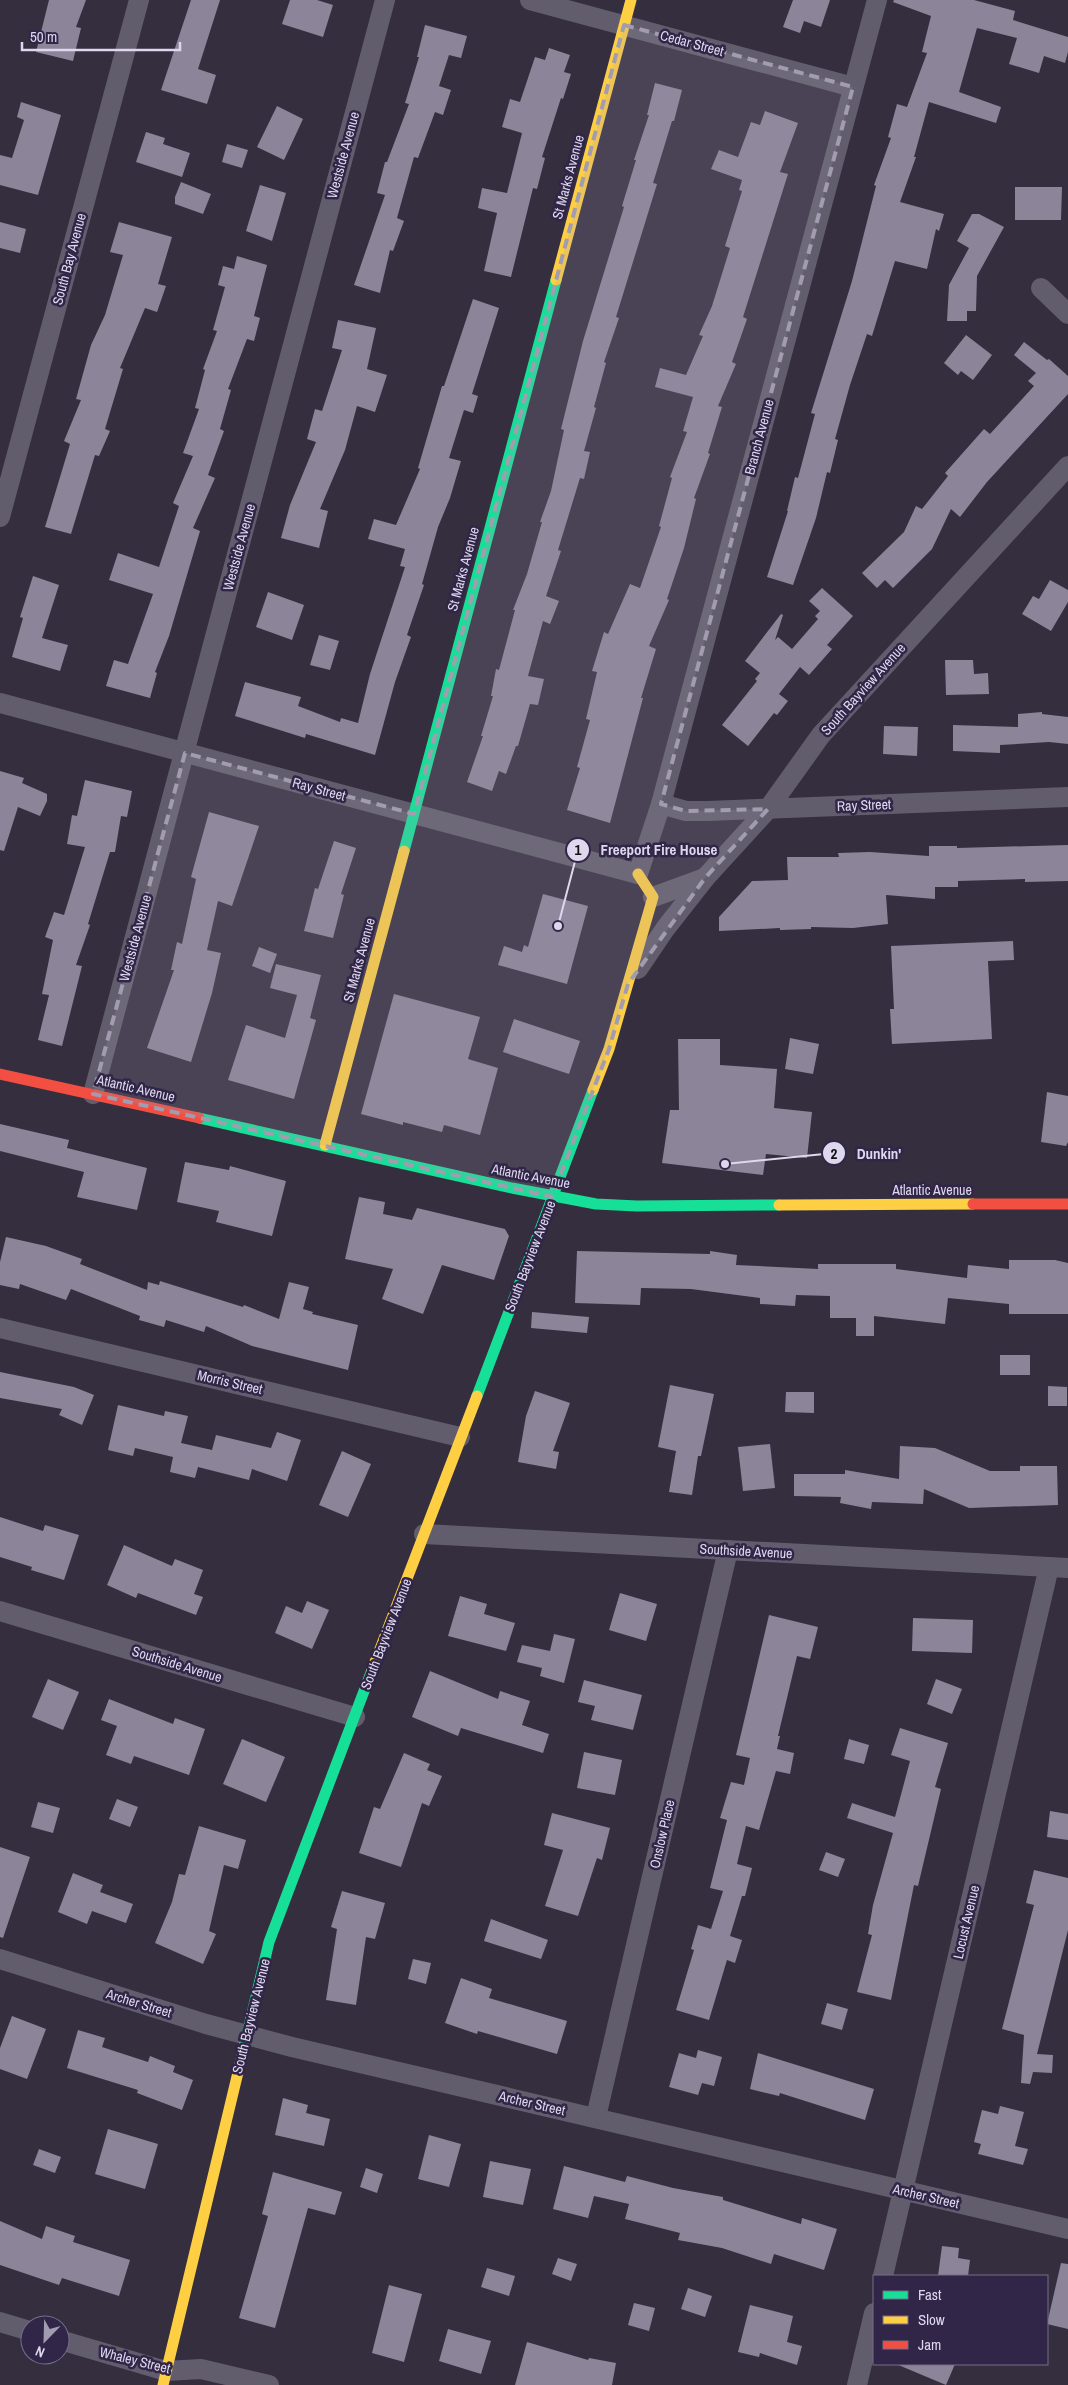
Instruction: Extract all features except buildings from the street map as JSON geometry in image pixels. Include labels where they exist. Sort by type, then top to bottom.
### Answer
[{"type":"street","name":"South Bay Avenue","points":[[0,517],[139,0]]},
{"type":"street","name":"Westside Avenue","points":[[93,1094],[385,0]]},
{"type":"street","name":"Cedar Street","points":[[530,0],[853,87]]},
{"type":"street","name":"St Marks Avenue","points":[[325,1145],[631,0]]},
{"type":"street","name":"Branch Avenue","points":[[638,874],[661,804],[877,0]]},
{"type":"street","points":[[1041,288],[1068,314]]},
{"type":"street","name":"South Bayview Avenue","points":[[164,2378],[269,1942],[609,1049],[653,897],[705,878],[768,809],[821,735],[1068,466]]},
{"type":"street","name":"Ray Street","points":[[0,703],[638,874]]},
{"type":"street","name":"Ray Street","points":[[661,804],[686,811],[1068,798]]},
{"type":"street","points":[[638,874],[653,897]]},
{"type":"street","points":[[628,984],[665,930],[705,878]]},
{"type":"street","name":"Atlantic Avenue","points":[[0,1074],[552,1197],[596,1204],[637,1206],[1068,1204]]},
{"type":"street","name":"Morris Street","points":[[0,1328],[460,1437]]},
{"type":"street","name":"Southside Avenue","points":[[424,1534],[1059,1568]]},
{"type":"street","name":"Onslow Place","points":[[596,2118],[728,1550]]},
{"type":"street","name":"Locust Avenue","points":[[883,2275],[1059,1568]]},
{"type":"street","name":"Southside Avenue","points":[[0,1611],[355,1717]]},
{"type":"street","name":"Archer Street","points":[[0,1960],[206,2024],[246,2033],[292,2047],[1068,2229]]},
{"type":"street","points":[[857,2385],[873,2317]]},
{"type":"street","points":[[0,2322],[20,2328]]},
{"type":"street","name":"Whaley Street","points":[[70,2344],[164,2378],[202,2369],[269,2385]]},
{"type":"highlighted area","points":[[624,25],[853,87],[661,804],[686,811],[768,809],[705,878],[628,984],[609,1049],[552,1197],[93,1094],[185,753],[414,814]]},
{"type":"traffic: fast","points":[[404,851],[556,280]]},
{"type":"traffic: fast","points":[[477,1396],[593,1090]]},
{"type":"traffic: fast","points":[[199,1118],[512,1188],[596,1204],[637,1206],[779,1205]]},
{"type":"traffic: fast","points":[[240,2064],[269,1942],[372,1670]]},
{"type":"traffic: slow","points":[[556,280],[631,0]]},
{"type":"traffic: slow","points":[[325,1145],[404,851]]},
{"type":"traffic: slow","points":[[593,1090],[609,1049],[653,897],[638,874]]},
{"type":"traffic: slow","points":[[779,1205],[973,1204]]},
{"type":"traffic: slow","points":[[372,1670],[477,1396]]},
{"type":"traffic: slow","points":[[163,2385],[240,2064]]},
{"type":"traffic: jam","points":[[0,1074],[199,1118]]},
{"type":"traffic: jam","points":[[973,1204],[1068,1204]]},
{"type":"place","name":"Freeport Fire House","points":[[558,926]]},
{"type":"place","name":"Dunkin'","points":[[725,1164]]}]
